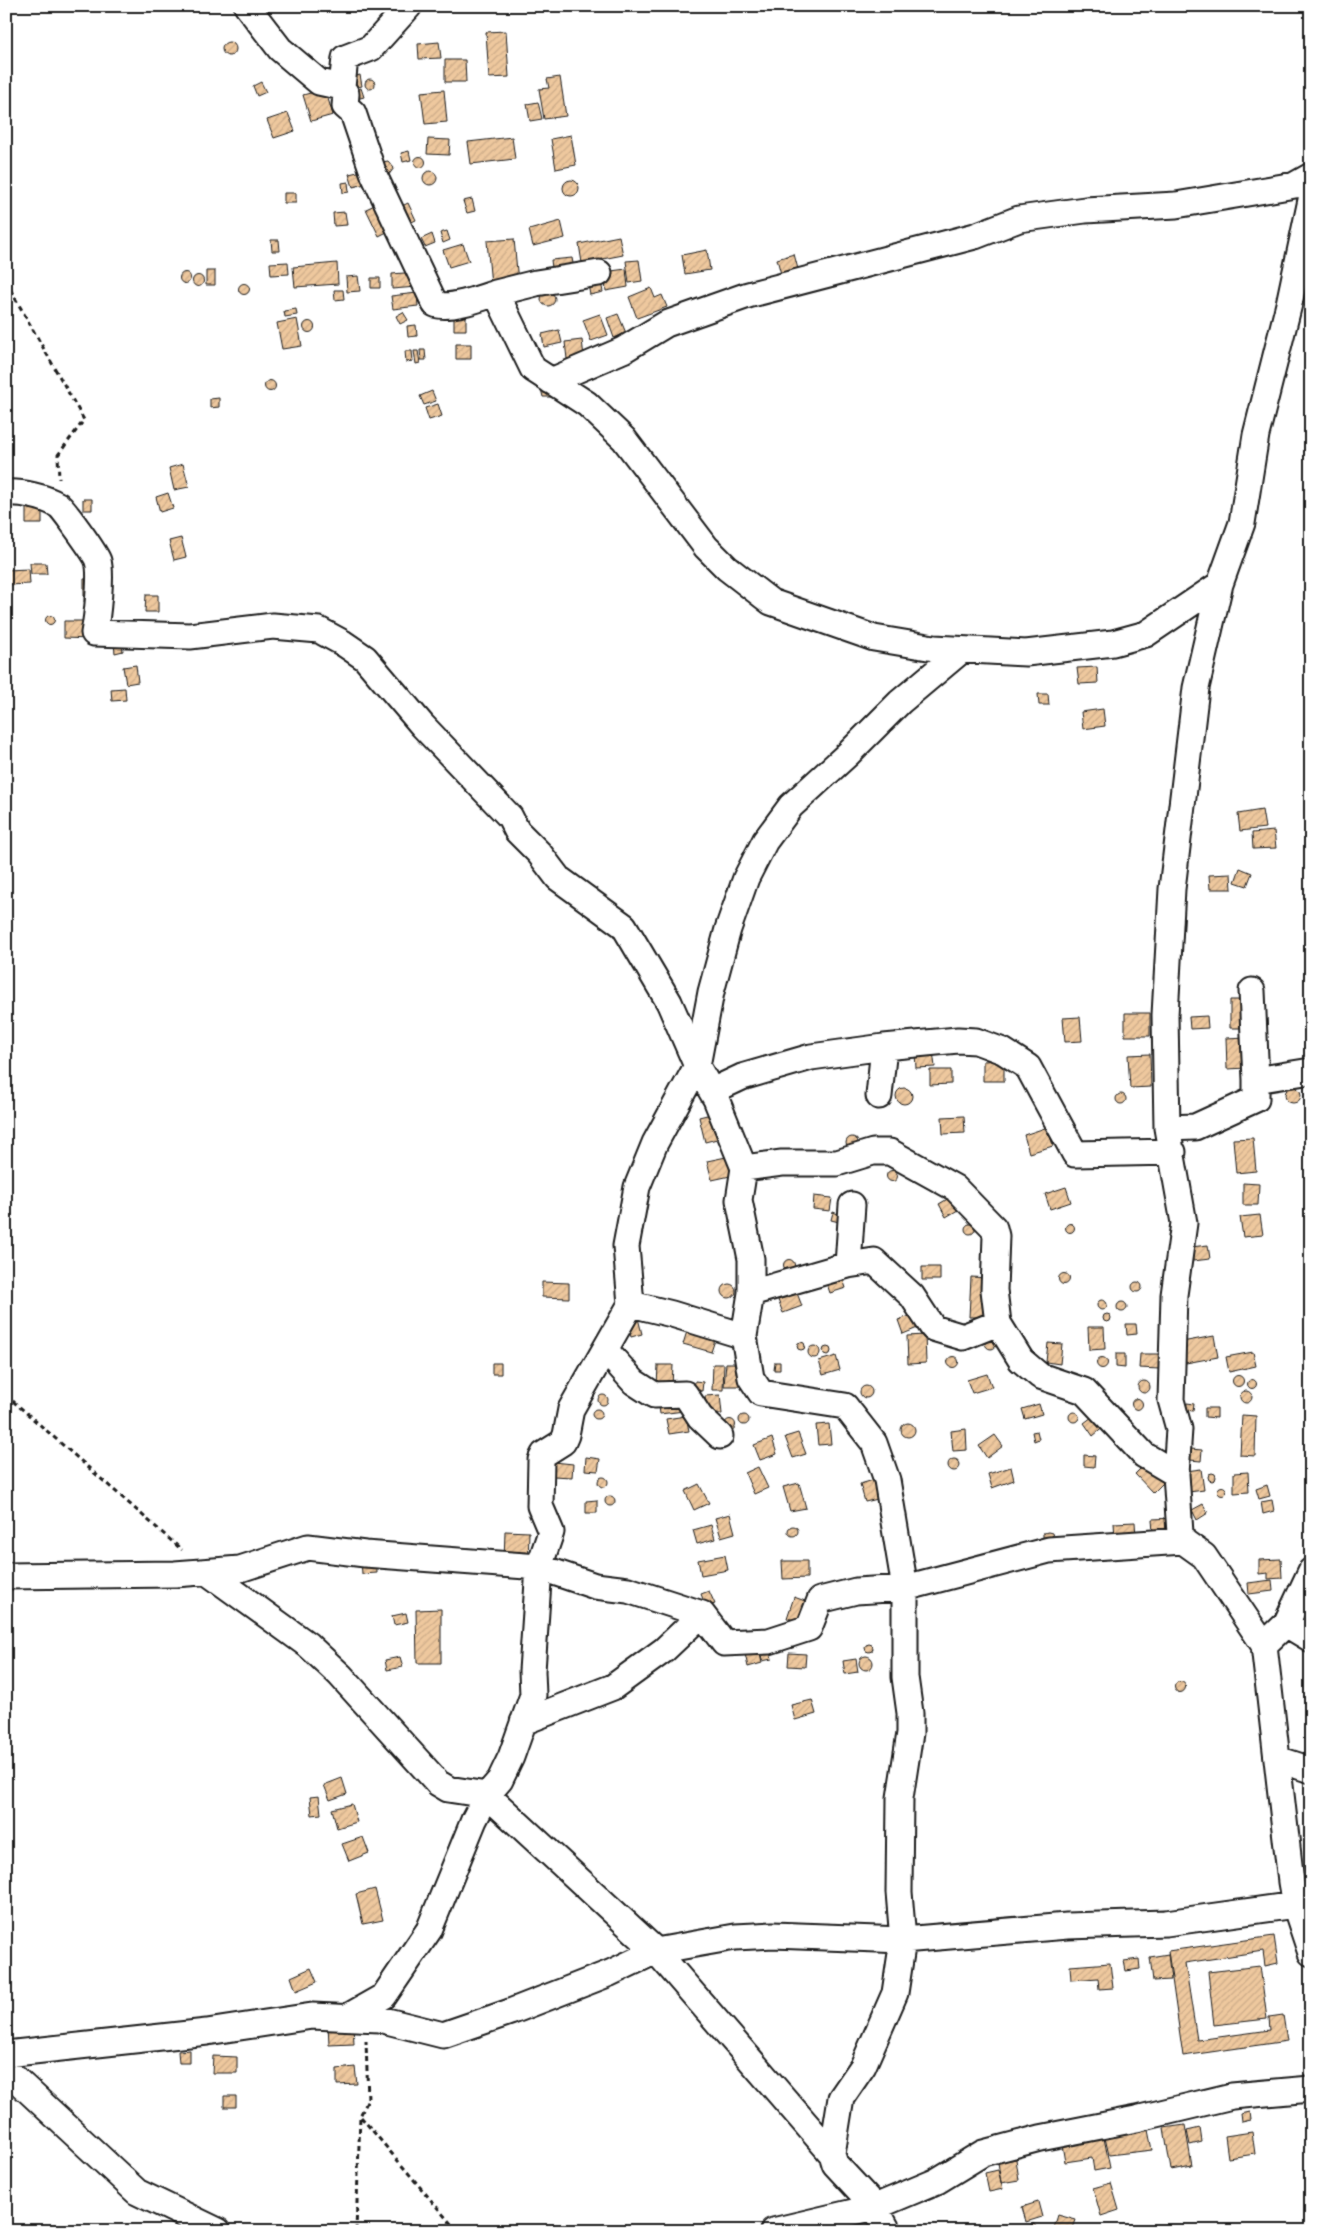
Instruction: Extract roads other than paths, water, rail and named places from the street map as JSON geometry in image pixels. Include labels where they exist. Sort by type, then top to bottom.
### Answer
[{"type":"street","points":[[247,6],[280,50],[319,82],[342,87]]},
{"type":"street","points":[[409,6],[371,48],[345,58],[342,87],[346,94],[345,106],[353,113],[374,175],[435,304],[440,306],[471,301],[536,283],[599,273]]},
{"type":"street","points":[[551,381],[623,350],[666,324],[748,295],[975,236],[1019,219],[1085,210],[1176,205],[1295,185],[1311,176]]},
{"type":"street","points":[[1311,200],[1289,304],[1256,435],[1242,523],[1220,584],[1196,688],[1172,889],[1166,1015],[1170,1140],[1184,1223],[1174,1295],[1171,1400],[1178,1428],[1176,1474],[1180,1533],[1183,1541],[1204,1556],[1264,1644],[1277,1759],[1311,1952]]},
{"type":"street","points":[[496,293],[533,368],[587,404],[624,439],[706,547],[727,568],[766,599],[868,636],[934,648],[1032,653],[1113,643],[1153,630],[1220,584]]},
{"type":"street","points":[[6,493],[25,494],[60,505],[98,560],[97,620],[94,633],[190,636],[273,626],[307,628],[326,633],[352,647],[365,658],[384,684],[442,747],[510,817],[517,831],[539,853],[558,878],[624,926],[630,933],[669,1002],[697,1066],[712,1091],[744,1168],[739,1200],[750,1259],[751,1293],[744,1336],[751,1378],[761,1393],[845,1406],[871,1439],[887,1480],[906,1588],[905,1677],[910,1712],[910,1733],[900,1798],[899,1892],[903,1940],[895,1993],[863,2066],[841,2098],[832,2154]]},
{"type":"street","points":[[356,2018],[384,1996],[429,1930],[474,1820],[487,1794],[500,1780],[524,1722],[533,1695],[532,1671],[539,1567],[551,1532],[540,1506],[541,1460],[544,1454],[563,1442],[570,1409],[606,1351],[617,1326],[631,1304],[626,1246],[637,1187],[654,1143],[697,1066],[711,992],[728,929],[746,878],[765,840],[791,806],[849,753],[900,702],[962,650]]},
{"type":"street","points":[[712,1091],[742,1077],[811,1057],[884,1047],[958,1040],[988,1043],[1028,1067],[1075,1154],[1170,1140],[1256,1100],[1252,991]]},
{"type":"street","points":[[879,1096],[884,1047]]},
{"type":"street","points":[[1256,1080],[1311,1071]]},
{"type":"street","points":[[744,1168],[782,1163],[837,1163],[873,1152],[890,1152],[949,1184],[994,1228],[994,1290],[998,1322],[1021,1360],[1040,1376],[1084,1391],[1144,1456],[1176,1474]]},
{"type":"street","points":[[848,1265],[852,1206]]},
{"type":"street","points":[[751,1293],[848,1265],[874,1261],[912,1296],[933,1328],[963,1337],[998,1322]]},
{"type":"street","points":[[631,1304],[672,1314],[744,1336]]},
{"type":"street","points":[[606,1351],[634,1382],[654,1394],[685,1394],[700,1417],[720,1436]]},
{"type":"street","points":[[6,1576],[175,1574],[240,1569],[308,1547],[365,1554],[539,1567],[595,1586],[628,1590],[702,1614],[724,1644],[769,1641],[809,1628],[820,1600],[856,1591],[906,1588],[1048,1550],[1183,1541]]},
{"type":"street","points":[[1264,1644],[1286,1624],[1311,1571]]},
{"type":"street","points":[[207,1572],[308,1644],[340,1675],[438,1783],[448,1789],[487,1794],[656,1952],[832,2154],[835,2164],[875,2207],[888,2231]]},
{"type":"street","points":[[524,1722],[612,1687],[664,1650],[702,1614]]},
{"type":"street","points":[[1286,1624],[1311,1639]]},
{"type":"street","points":[[1277,1759],[1311,1770]]},
{"type":"street","points":[[6,2054],[207,2032],[312,2016],[356,2018],[437,2034],[451,2033],[601,1976],[656,1952],[735,1937],[773,1935],[903,1940],[1067,1926],[1166,1923],[1299,1888]]},
{"type":"street","points":[[6,2070],[138,2192],[218,2231]]},
{"type":"street","points":[[773,2231],[875,2207],[937,2181],[973,2157],[992,2150],[1232,2096],[1311,2089]]}]
